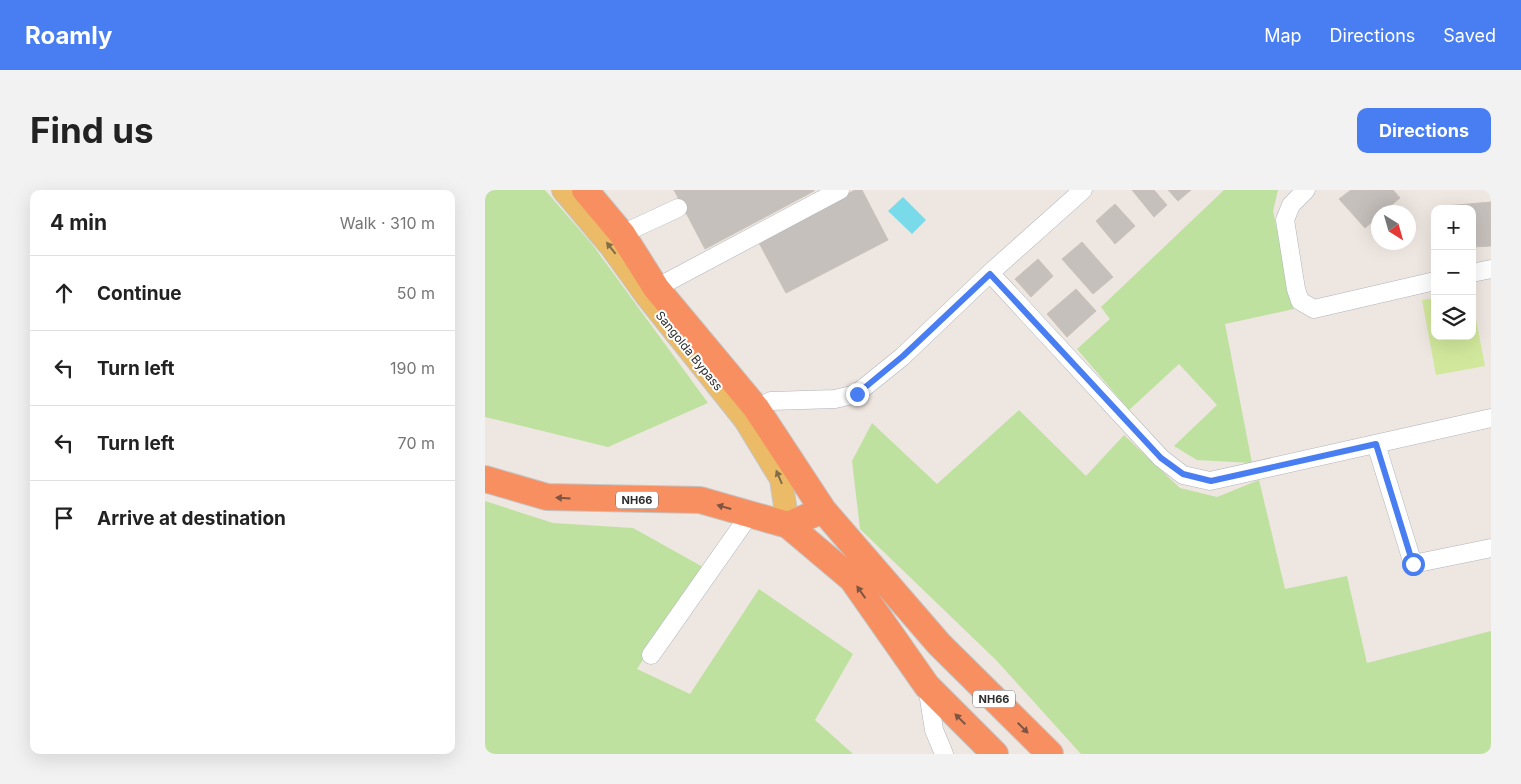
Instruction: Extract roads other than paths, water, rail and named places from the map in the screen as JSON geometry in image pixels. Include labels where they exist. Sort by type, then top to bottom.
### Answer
[{"type":"highway","name":"Sangolda Bypass","points":[[585,190],[622,234],[656,288],[756,408],[823,510]]},
{"type":"highway","name":"NH66","points":[[485,479],[547,497],[700,500],[788,525]]},
{"type":"highway","points":[[823,510],[788,525],[852,579],[927,686],[995,754]]},
{"type":"highway","name":"NH66","points":[[823,510],[939,644],[1050,754]]},
{"type":"main road","name":"Sangolda Bypass","points":[[563,190],[611,247],[647,298],[745,420],[781,479],[788,525]]},
{"type":"street","points":[[656,288],[839,190]]},
{"type":"street","points":[[756,408],[771,401],[835,400],[857,394],[903,356],[1083,190]]},
{"type":"street","points":[[1305,190],[1291,205],[1285,220],[1295,289],[1300,301],[1314,309],[1431,282]]},
{"type":"street","points":[[622,234],[679,208]]},
{"type":"street","points":[[1476,272],[1491,269]]},
{"type":"street","points":[[990,274],[1161,458],[1183,474],[1211,481],[1491,418]]},
{"type":"street","points":[[1376,444],[1413,564],[1491,548]]},
{"type":"street","points":[[651,655],[750,514]]},
{"type":"street","points":[[927,686],[934,730],[943,754]]},
{"type":"water","points":[[903,197],[926,220],[912,234],[888,211]]}]
